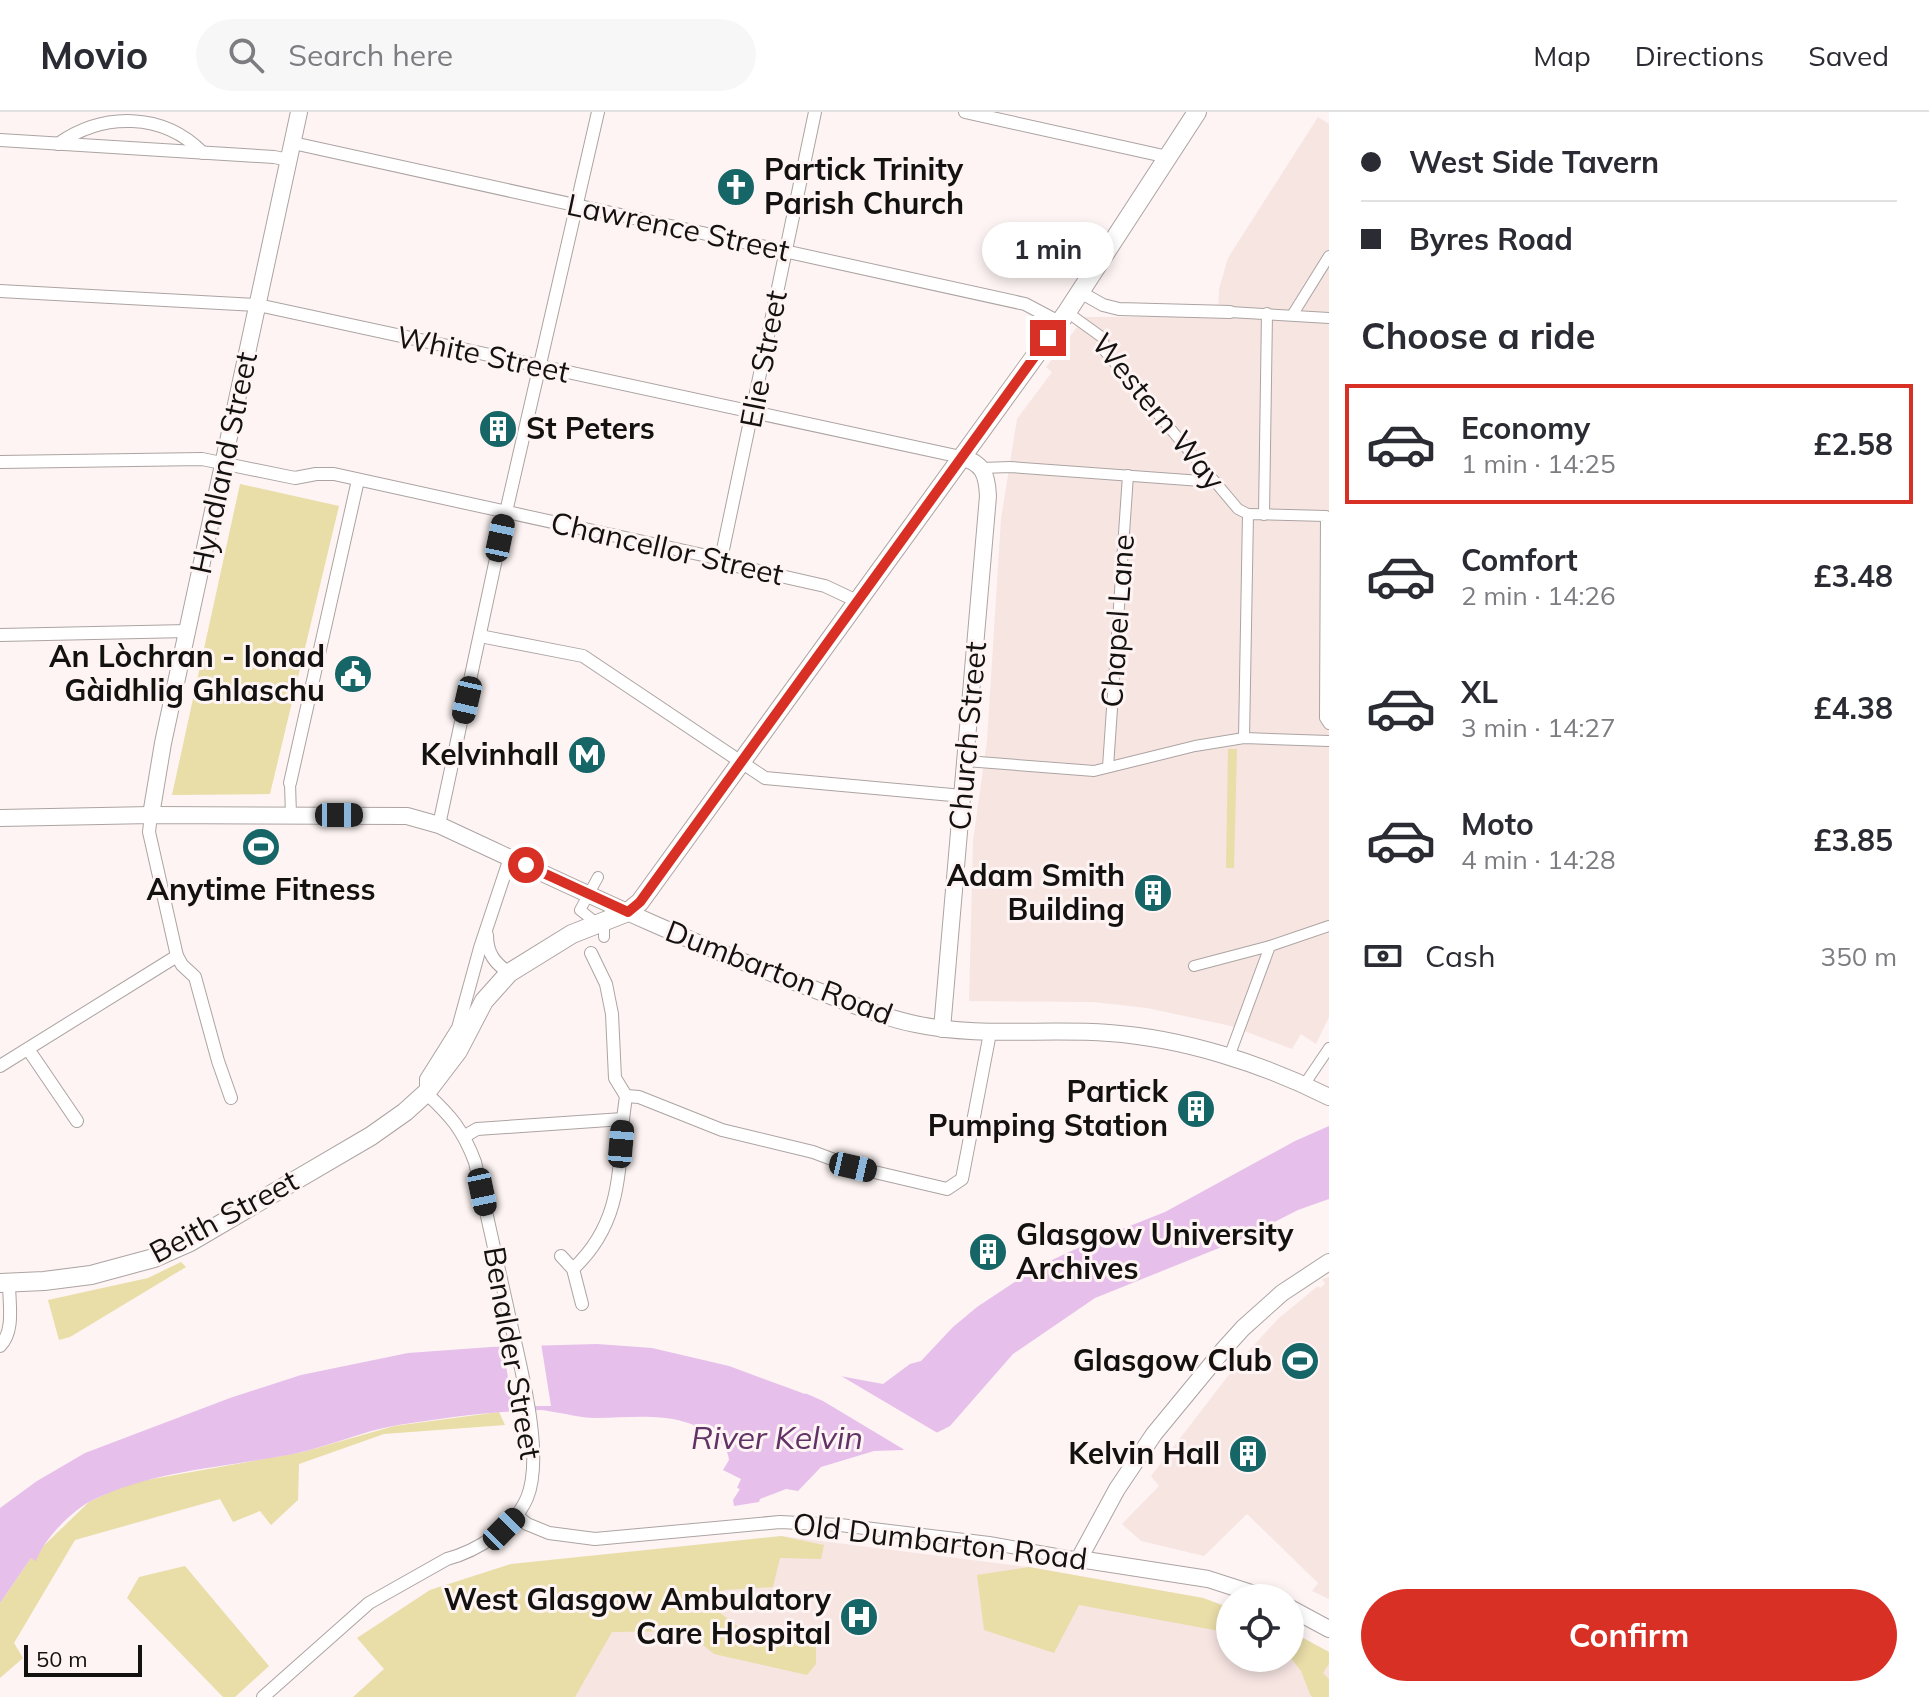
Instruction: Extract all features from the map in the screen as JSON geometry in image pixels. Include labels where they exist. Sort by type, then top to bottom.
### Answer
[{"type":"main road","points":[[628,912],[649,891],[742,764],[1063,317],[1197,112]]},
{"type":"main road","name":"Beith Street","points":[[5,1283],[91,1275],[173,1250],[371,1136],[426,1093],[458,1051],[484,1001],[509,973],[550,946],[600,930],[628,912]]},
{"type":"street","name":"Hyndland Street","points":[[151,815],[299,112]]},
{"type":"street","points":[[439,825],[534,385],[541,368],[598,112]]},
{"type":"street","name":"Elie Street","points":[[721,559],[815,112]]},
{"type":"street","points":[[965,112],[1168,157]]},
{"type":"street","points":[[58,144],[96,121],[134,119],[153,121],[176,131],[191,140],[203,153]]},
{"type":"street","name":"Lawrence Street","points":[[0,140],[203,153],[291,152],[576,206],[1025,304],[1063,317]]},
{"type":"street","points":[[1293,314],[1329,256]]},
{"type":"street","name":"White Street","points":[[0,291],[258,305],[961,457]]},
{"type":"street","points":[[1080,292],[1103,305],[1119,309],[1293,314],[1329,318]]},
{"type":"street","points":[[1264,515],[1267,313]]},
{"type":"street","name":"Western Way","points":[[1063,317],[1103,338],[1104,350],[1238,509],[1248,514]]},
{"type":"street","points":[[961,457],[982,468],[1010,467],[1215,482]]},
{"type":"street","name":"Chancellor Street","points":[[0,462],[202,459],[295,478],[325,473],[721,559],[732,565],[825,586],[857,601]]},
{"type":"street","name":"Church Street","points":[[942,1029],[988,496],[982,468]]},
{"type":"street","name":"Chapel Lane","points":[[1108,767],[1128,475]]},
{"type":"street","points":[[291,816],[290,783],[358,480]]},
{"type":"street","points":[[1244,738],[1248,514],[1326,516],[1325,718],[1329,724]]},
{"type":"street","points":[[0,635],[188,631]]},
{"type":"street","points":[[480,636],[583,656],[765,778],[963,796]]},
{"type":"street","points":[[966,761],[1094,771],[1244,738],[1329,741]]},
{"type":"street","points":[[151,815],[149,832],[177,956],[195,977],[231,1098]]},
{"type":"street","name":"Dumbarton Road","points":[[0,818],[393,815],[439,825],[749,964],[891,1018],[942,1029],[990,1033],[1123,1034],[1229,1057],[1329,1097]]},
{"type":"street","points":[[426,1093],[426,1079],[458,1028],[510,858]]},
{"type":"street","points":[[598,877],[580,910],[600,930]]},
{"type":"street","points":[[1194,966],[1270,946],[1329,926]]},
{"type":"street","points":[[487,932],[488,951],[509,973]]},
{"type":"street","points":[[1229,1057],[1270,946]]},
{"type":"street","points":[[573,1269],[593,1247],[618,1193],[626,1096],[615,1078],[612,1014],[606,984],[591,953]]},
{"type":"street","points":[[0,1066],[177,956]]},
{"type":"street","points":[[626,1096],[639,1097],[722,1130],[813,1152],[853,1167],[947,1189],[962,1179],[990,1033]]},
{"type":"street","points":[[1304,1085],[1329,1048]]},
{"type":"street","points":[[28,1049],[77,1121]]},
{"type":"street","name":"Benalder Street","points":[[426,1093],[452,1118],[465,1136],[475,1162],[515,1342],[534,1465],[527,1498],[517,1516]]},
{"type":"street","points":[[465,1136],[477,1129],[623,1119]]},
{"type":"street","points":[[561,1256],[573,1269],[582,1304]]},
{"type":"street","points":[[1079,1559],[1117,1489],[1154,1434],[1224,1349],[1266,1307],[1329,1262]]},
{"type":"street","points":[[0,1346],[8,1336],[10,1326],[5,1283]]},
{"type":"street","points":[[263,1697],[369,1603],[447,1559],[460,1555],[504,1529],[517,1516]]},
{"type":"street","name":"Old Dumbarton Road","points":[[517,1516],[549,1533],[584,1538],[780,1522],[840,1525],[989,1543],[1224,1584]]},
{"type":"street","points":[[1304,1616],[1329,1629]]},
{"type":"shaded area","points":[[1318,117],[1329,124],[1329,1017],[1316,1044],[1301,1034],[1292,1049],[1231,1026],[1147,1008],[1093,1002],[969,1001],[973,841],[987,741],[1001,519],[1017,419],[1052,372],[1046,367],[1085,317],[1218,317],[1219,289],[1228,258]]},
{"type":"shaded area","points":[[240,484],[339,506],[270,794],[172,795]]},
{"type":"shaded area","points":[[1228,749],[1237,749],[1234,868],[1226,868]]},
{"type":"shaded area","points":[[181,1262],[186,1267],[70,1337],[59,1340],[48,1300],[148,1278]]},
{"type":"shaded area","name":"Kelvin Hall","points":[[1329,1277],[1329,1599],[1312,1591],[1318,1583],[1247,1514],[1204,1556],[1141,1541],[1122,1524],[1159,1486],[1151,1476],[1241,1359],[1279,1318],[1318,1286],[1320,1288],[1325,1284],[1322,1279]]},
{"type":"shaded area","points":[[499,1412],[505,1425],[384,1434],[299,1464],[298,1500],[271,1525],[260,1511],[233,1522],[220,1499],[75,1540],[14,1643],[23,1658],[0,1678],[0,1603],[31,1558],[89,1502],[130,1483],[303,1452],[394,1426]]},
{"type":"shaded area","name":"West Glasgow Ambulatory Care Hospital","points":[[781,1536],[1029,1567],[1203,1598],[1216,1603],[1216,1672],[1304,1672],[1304,1639],[1329,1652],[1329,1697],[466,1697]]},
{"type":"shaded area","points":[[781,1536],[824,1545],[821,1559],[780,1558],[773,1587],[724,1590],[715,1609],[744,1631],[816,1646],[816,1664],[807,1675],[714,1654],[686,1631],[612,1632],[575,1697],[353,1697],[384,1669],[357,1638],[430,1590],[511,1564]]},
{"type":"shaded area","points":[[185,1566],[269,1666],[235,1697],[223,1697],[127,1598],[139,1577]]},
{"type":"shaded area","points":[[1029,1567],[1203,1598],[1216,1603],[1216,1630],[1079,1605],[1054,1653],[984,1630],[977,1575]]},
{"type":"shaded area","points":[[1304,1639],[1329,1652],[1329,1664],[1323,1673],[1329,1679],[1329,1697],[1312,1697],[1301,1672],[1304,1672]]},
{"type":"water","name":"River Kelvin","points":[[1329,1126],[1329,1199],[1298,1210],[1239,1240],[1095,1298],[1013,1354],[950,1426],[903,1450],[874,1451],[821,1467],[798,1491],[786,1489],[759,1502],[734,1506],[733,1500],[740,1489],[737,1488],[741,1479],[723,1470],[729,1460],[724,1446],[713,1436],[686,1422],[656,1417],[590,1418],[539,1410],[445,1418],[385,1428],[306,1451],[166,1476],[116,1490],[85,1504],[68,1518],[45,1544],[36,1561],[31,1558],[0,1603],[0,1508],[37,1481],[85,1453],[230,1398],[301,1375],[408,1353],[597,1344],[652,1348],[729,1366],[805,1394],[829,1374],[883,1384],[910,1364],[921,1361],[977,1307],[1037,1267],[1165,1212],[1295,1141]]},
{"type":"pier","points":[[502,1343],[541,1343],[551,1406],[513,1406]]},
{"type":"pier","points":[[827,1370],[941,1435],[908,1452],[823,1401],[780,1382],[805,1389]]},
{"type":"place","name":"Partick Trinity Parish Church","points":[[736,187]]},
{"type":"place","name":"St Peters","points":[[498,429]]},
{"type":"place","name":"An Lòchran - Ionad Gàidhlig Ghlaschu","points":[[353,674]]},
{"type":"place","name":"Kelvinhall","points":[[587,755]]},
{"type":"place","name":"Anytime Fitness","points":[[261,847]]},
{"type":"place","name":"Adam Smith Building","points":[[1153,893]]},
{"type":"place","name":"Partick Pumping Station","points":[[1196,1109]]},
{"type":"place","name":"Glasgow University Archives","points":[[988,1252]]},
{"type":"place","name":"Glasgow Club","points":[[1300,1361]]},
{"type":"place","name":"Kelvin Hall","points":[[1248,1454]]},
{"type":"place","name":"West Glasgow Ambulatory Care Hospital","points":[[859,1617]]},
{"type":"route","points":[[526,865],[628,912],[640,902],[1048,338]]}]
